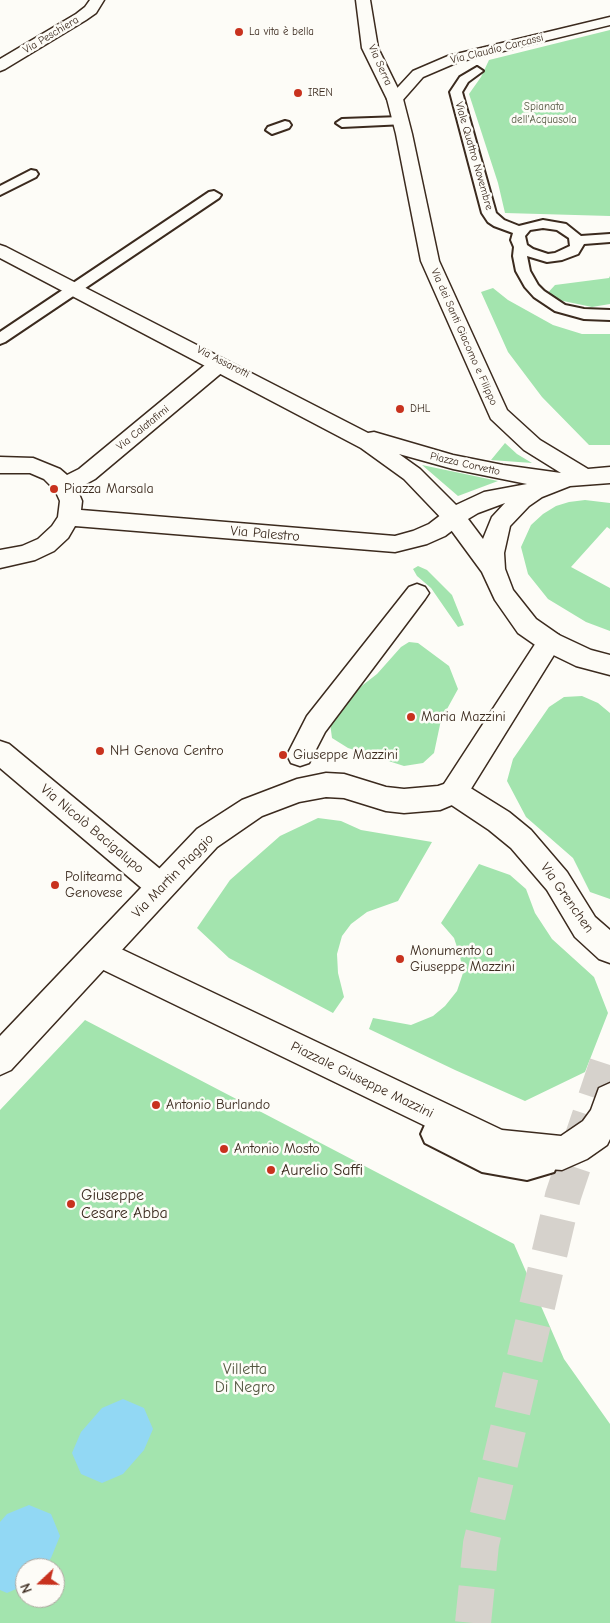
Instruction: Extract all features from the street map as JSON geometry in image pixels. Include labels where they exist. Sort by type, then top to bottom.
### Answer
[{"type":"street","name":"Via Peschiera","points":[[0,66],[81,17],[91,10],[97,0]]},
{"type":"street","name":"Via Serra","points":[[363,0],[370,48],[395,99]]},
{"type":"street","name":"Via Claudio Carcassi","points":[[395,99],[418,74],[454,59],[610,21]]},
{"type":"street","name":"Via dei Santi Giacomo e Filippo","points":[[395,99],[416,184],[430,261],[498,414],[532,445],[582,476]]},
{"type":"street","name":"Via Assarotti","points":[[0,251],[73,288],[102,300],[371,441]]},
{"type":"street","name":"Via Assarotti","points":[[73,288],[98,304],[371,441]]},
{"type":"street","name":"Via Calatafimi","points":[[65,486],[88,474],[218,365]]},
{"type":"street","name":"Piazza Corvetto","points":[[371,441],[503,473],[559,481]]},
{"type":"street","name":"Piazza Corvetto","points":[[371,441],[412,474],[454,517],[493,568],[503,594],[517,615],[528,626],[550,642],[585,659],[610,665]]},
{"type":"street","points":[[0,466],[12,464],[34,466],[52,474],[65,486],[71,501],[69,517],[60,532],[46,545],[27,554],[0,560]]},
{"type":"street","name":"Piazza Corvetto","points":[[493,568],[493,545],[500,523],[521,500],[534,491],[559,481],[582,476],[610,475]]},
{"type":"street","name":"Piazza Corvetto","points":[[454,517],[470,507],[492,498],[534,491]]},
{"type":"street","name":"Via Palestro","points":[[69,517],[395,544],[419,538],[437,530],[454,517]]},
{"type":"street","points":[[300,755],[316,724],[417,594]]},
{"type":"street","points":[[454,792],[550,642]]},
{"type":"street","name":"Via Nicolò Bacigalupo","points":[[0,752],[161,886]]},
{"type":"street","name":"Via Martin Piaggio","points":[[0,1059],[207,838],[252,808],[297,791],[326,785],[344,786],[386,799],[404,801],[440,798],[454,792]]},
{"type":"street","name":"Via Grenchen","points":[[454,792],[500,821],[521,839],[557,881],[585,927],[610,949]]},
{"type":"street","name":"Piazzale Giuseppe Mazzini","points":[[100,953],[500,1146],[522,1150],[562,1153]]},
{"type":"street","points":[[562,1153],[576,1147],[595,1133],[605,1117],[610,1100]]},
{"type":"lane","name":"Viale Quattro Novembre","points":[[477,71],[464,80],[456,92],[489,213],[499,223],[521,231]]},
{"type":"lane","points":[[342,124],[401,121]]},
{"type":"lane","points":[[272,130],[285,125]]},
{"type":"lane","points":[[0,191],[31,174]]},
{"type":"lane","points":[[0,339],[73,288],[214,195]]},
{"type":"lane","points":[[521,247],[537,256],[557,257],[573,251],[577,246],[577,240],[568,230],[552,224],[534,225],[521,231],[518,234],[518,240],[521,247],[520,256],[523,271],[532,287],[560,308],[584,314],[610,316]]},
{"type":"lane","points":[[577,240],[610,238]]},
{"type":"lane","points":[[434,1134],[482,1158],[508,1165],[528,1167],[552,1160],[562,1153]]},
{"type":"green space","name":"Spianata dell'Acquasola","points":[[610,30],[610,216],[505,213],[498,183],[469,94],[481,77],[489,60]]},
{"type":"green space","points":[[610,276],[610,304],[592,307],[544,297],[555,285],[609,278]]},
{"type":"green space","points":[[493,288],[508,300],[553,325],[582,334],[610,334],[610,445],[589,445],[542,397],[508,352],[481,292]]},
{"type":"green space","points":[[505,443],[517,454],[532,463],[491,460]]},
{"type":"green space","points":[[422,465],[498,481],[458,496]]},
{"type":"green space","points":[[585,500],[610,503],[610,529],[607,527],[571,567],[610,588],[610,631],[586,622],[548,599],[528,574],[521,547],[531,525],[543,514],[556,506]]},
{"type":"green space","points":[[418,566],[427,570],[452,595],[464,625],[458,627],[431,588],[417,576],[413,569]]},
{"type":"green space","points":[[409,642],[418,643],[449,666],[458,689],[441,720],[434,753],[423,763],[404,766],[348,748],[332,738],[330,723],[350,695],[377,674],[401,647]]},
{"type":"green space","points":[[582,696],[598,703],[610,713],[610,899],[590,892],[573,858],[526,817],[507,781],[513,759],[549,707],[564,697]]},
{"type":"green space","points":[[318,818],[341,821],[361,830],[432,842],[398,901],[367,912],[351,924],[342,936],[337,954],[338,973],[344,997],[333,1013],[229,958],[197,928],[230,880],[280,836]]},
{"type":"green space","points":[[479,864],[510,875],[526,889],[535,913],[552,939],[594,977],[608,1013],[585,1072],[525,1101],[369,1029],[373,1018],[411,1025],[433,1016],[445,1006],[457,991],[463,973],[460,956],[454,938],[441,923]]},
{"type":"green space","name":"Villetta Di Negro","points":[[85,1020],[514,1244],[564,1359],[610,1424],[610,1623],[0,1623],[0,1110]]},
{"type":"waterway","points":[[102,1453],[123,1429]]},
{"type":"waterway","points":[[7,1561],[29,1536]]},
{"type":"tunnel","points":[[473,1623],[481,1544],[563,1196],[610,1056]]},
{"type":"place","name":"La vita è bella","points":[[239,32]]},
{"type":"place","name":"IREN","points":[[298,93]]},
{"type":"place","name":"DHL","points":[[400,409]]},
{"type":"place","name":"Piazza Marsala","points":[[54,489]]},
{"type":"place","name":"Maria Mazzini","points":[[411,717]]},
{"type":"place","name":"NH Genova Centro","points":[[100,751]]},
{"type":"place","name":"Giuseppe Mazzini","points":[[283,755]]},
{"type":"place","name":"Politeama Genovese","points":[[55,885]]},
{"type":"place","name":"Monumento a Giuseppe Mazzini","points":[[400,959]]},
{"type":"place","name":"Antonio Burlando","points":[[156,1105]]},
{"type":"place","name":"Antonio Mosto","points":[[224,1149]]},
{"type":"place","name":"Aurelio Saffi","points":[[271,1170]]},
{"type":"place","name":"Giuseppe Cesare Abba","points":[[71,1204]]}]
